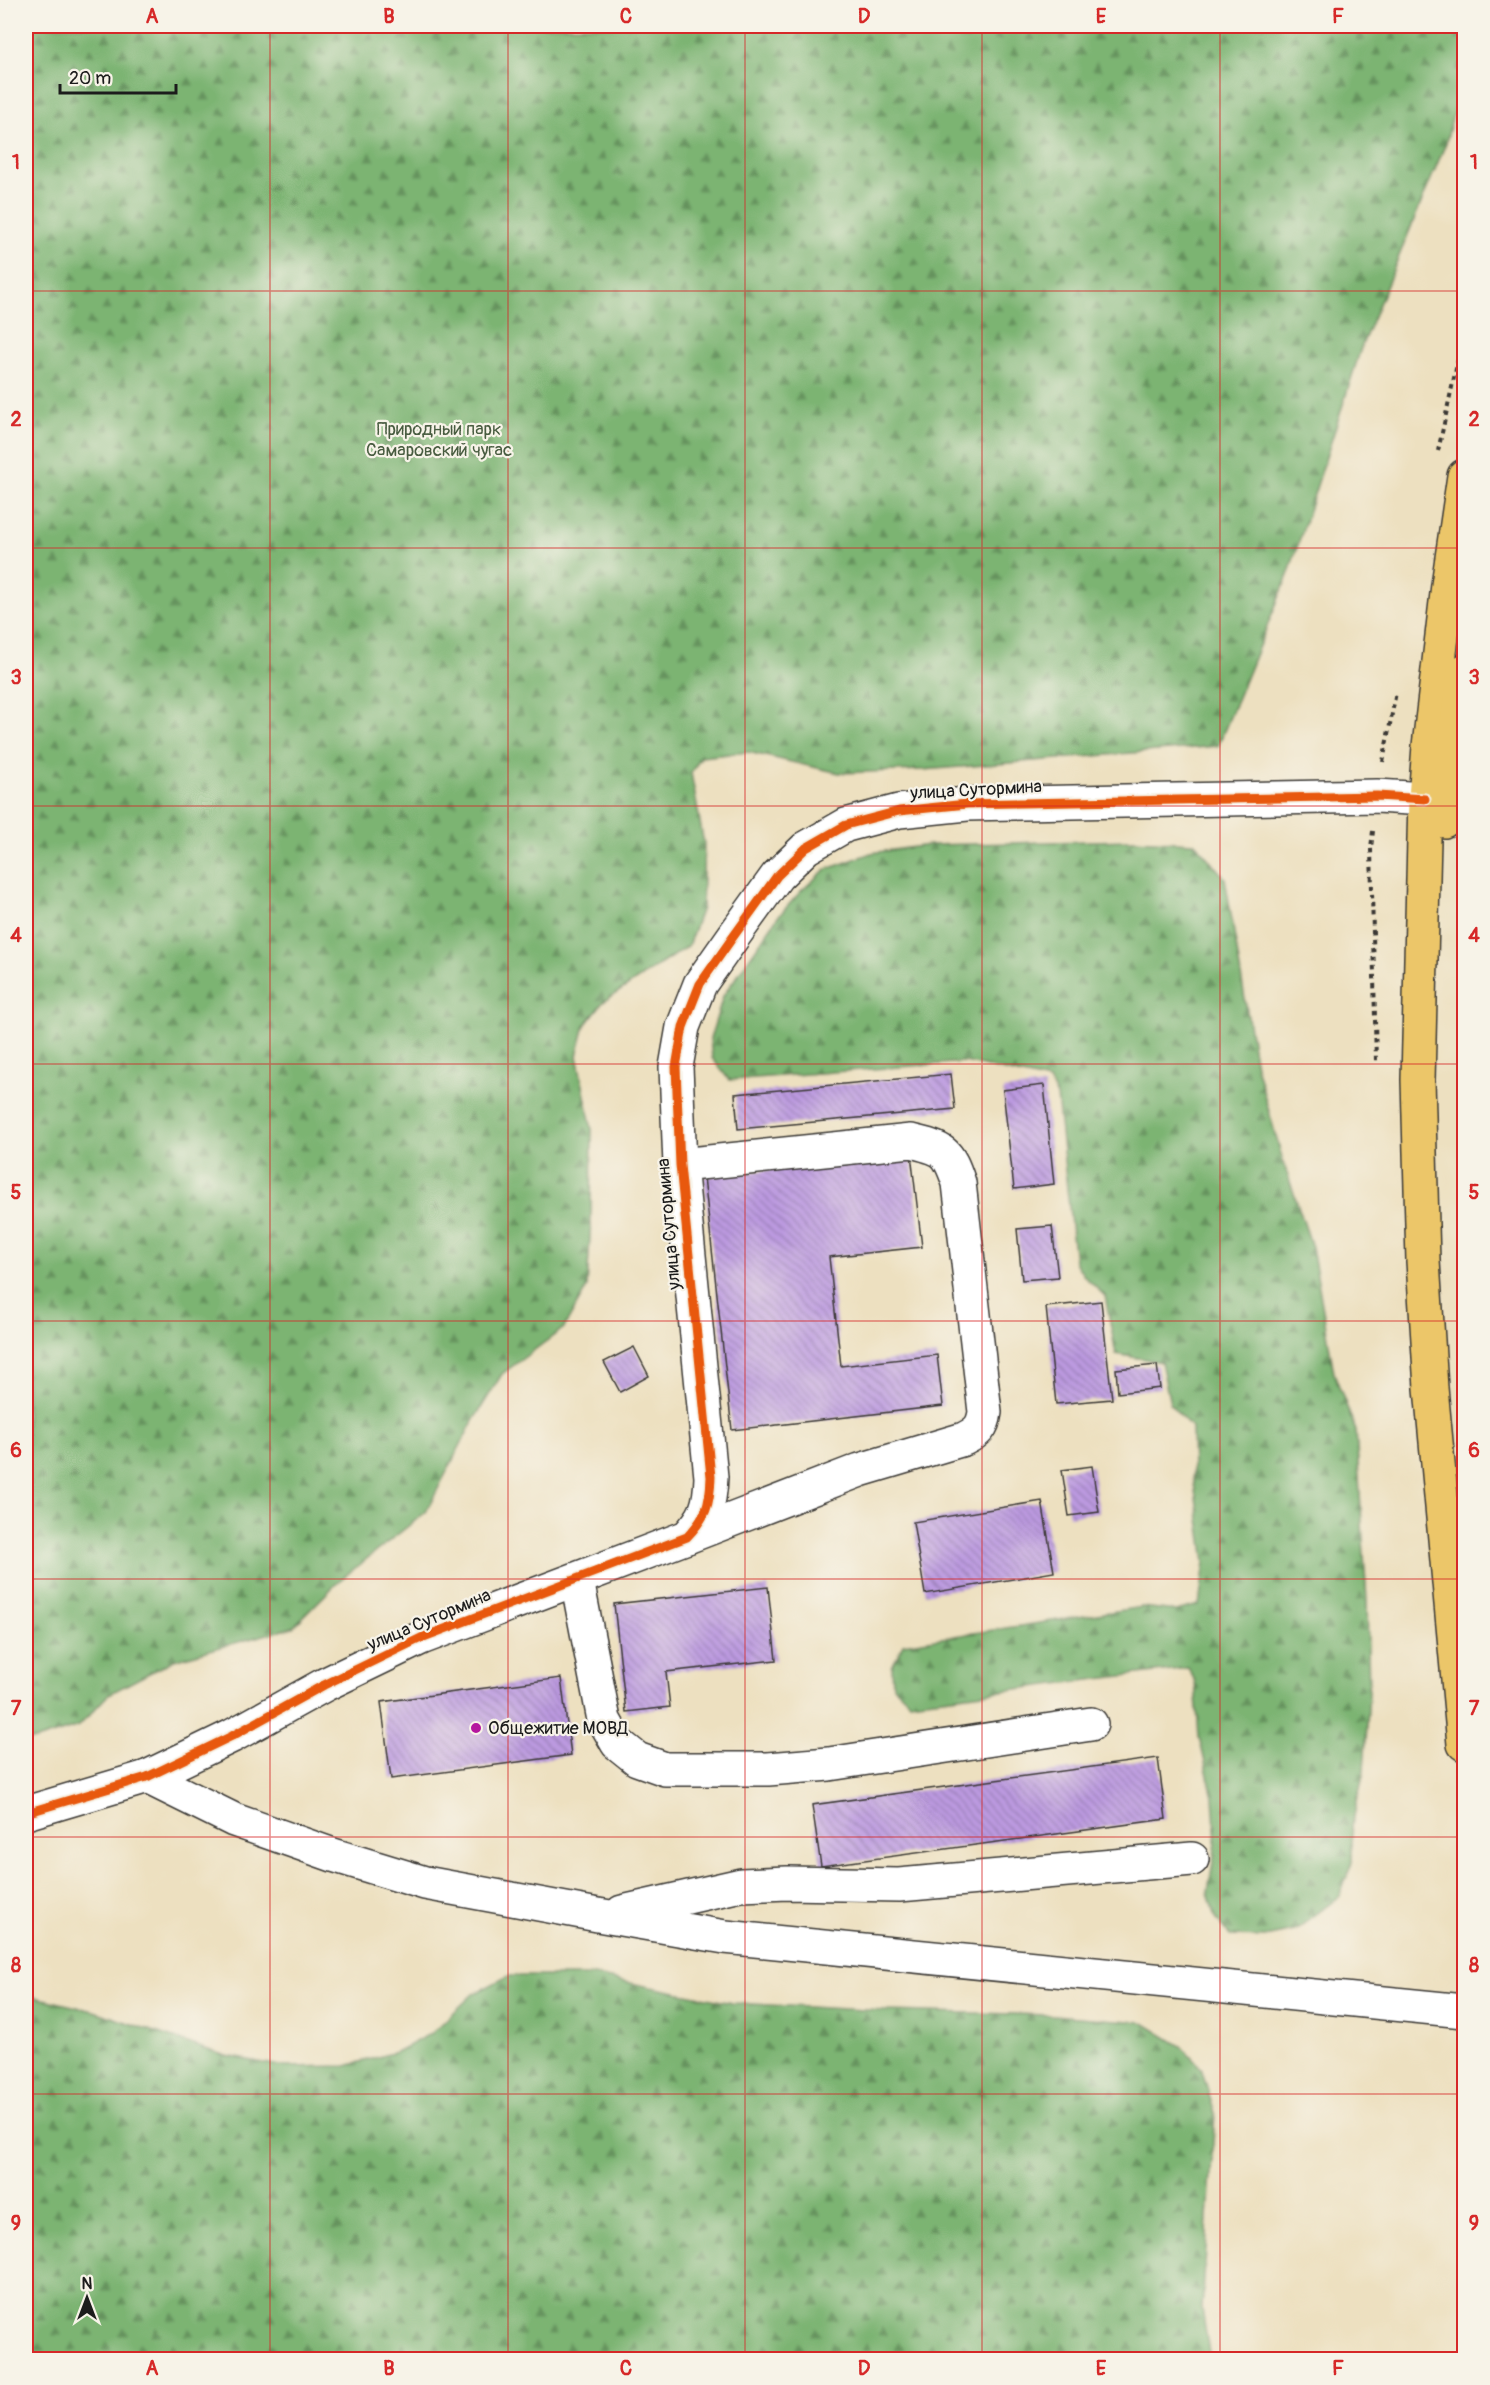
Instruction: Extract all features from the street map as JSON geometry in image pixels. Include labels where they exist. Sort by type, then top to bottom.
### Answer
[{"type":"main road","points":[[1464,476],[1434,696],[1425,799],[1418,1037],[1423,1261],[1431,1389],[1464,1744]]},
{"type":"main road","points":[[1418,1037],[1464,671]]},
{"type":"street","name":"улица Сутормина","points":[[26,1814],[147,1777],[232,1736],[324,1684],[421,1638],[687,1538],[704,1520],[710,1498],[711,1477],[680,1165],[676,1067],[683,1026],[700,984],[777,876],[806,848],[846,825],[899,811],[967,804],[1366,796],[1425,799]]},
{"type":"street","points":[[680,1165],[911,1141],[933,1146],[950,1158],[958,1183],[985,1412],[980,1430],[964,1439],[860,1470],[687,1538]]},
{"type":"street","points":[[577,1580],[604,1720],[618,1743],[637,1759],[665,1769],[768,1769],[829,1764],[1091,1724]]},
{"type":"street","points":[[147,1777],[234,1820],[333,1855],[415,1880],[598,1916],[725,1936],[1464,2011]]},
{"type":"street","points":[[598,1916],[636,1910],[741,1885],[787,1883],[899,1885],[1192,1859]]},
{"type":"green space","name":"Природный парк Самаровский чугас","points":[[26,26],[1464,26],[1464,70],[1446,143],[1362,345],[1289,573],[1218,746],[923,770],[839,773],[748,752],[701,757],[691,773],[704,844],[702,908],[688,946],[603,1002],[585,1025],[577,1056],[592,1130],[591,1220],[587,1287],[564,1328],[502,1374],[473,1421],[426,1512],[340,1580],[293,1627],[174,1660],[109,1694],[79,1726],[36,1740],[26,1740]]},
{"type":"green space","points":[[1132,840],[1195,843],[1225,878],[1256,1066],[1283,1161],[1312,1247],[1334,1373],[1356,1431],[1367,1601],[1369,1694],[1364,1771],[1352,1825],[1352,1862],[1340,1896],[1294,1931],[1265,1937],[1230,1936],[1214,1915],[1208,1892],[1216,1843],[1213,1797],[1199,1737],[1195,1681],[1188,1668],[910,1702],[893,1686],[892,1667],[903,1644],[1142,1607],[1176,1611],[1199,1605],[1205,1562],[1193,1476],[1192,1428],[1170,1404],[1161,1362],[1116,1354],[1105,1296],[1084,1276],[1075,1262],[1057,1096],[1049,1081],[965,1062],[729,1080],[712,1058],[710,1039],[723,996],[777,918],[801,891],[825,870],[871,853],[929,845]]},
{"type":"green space","points":[[508,1976],[595,1976],[732,2003],[885,2011],[1053,2015],[1142,2022],[1181,2046],[1201,2068],[1215,2113],[1202,2309],[1210,2359],[26,2359],[26,1995],[94,2011],[226,2056],[286,2067],[346,2066],[396,2052],[432,2033],[473,1994]]},
{"type":"building","points":[[951,1074],[955,1109],[738,1129],[735,1094]]},
{"type":"building","points":[[1044,1085],[1054,1184],[1014,1189],[1003,1090]]},
{"type":"building","points":[[911,1154],[922,1247],[829,1257],[841,1366],[937,1355],[943,1406],[732,1430],[704,1177]]},
{"type":"building","points":[[1052,1226],[1058,1277],[1022,1280],[1017,1229]]},
{"type":"building","points":[[1101,1301],[1112,1399],[1056,1404],[1046,1307]]},
{"type":"building","points":[[634,1347],[649,1376],[620,1392],[604,1362]]},
{"type":"building","points":[[1157,1365],[1160,1388],[1118,1393],[1116,1369]]},
{"type":"building","points":[[1092,1466],[1099,1512],[1069,1516],[1062,1470]]},
{"type":"building","points":[[1042,1501],[1054,1572],[925,1594],[913,1522]]},
{"type":"building","points":[[768,1587],[776,1660],[666,1672],[670,1707],[626,1712],[614,1604]]},
{"type":"building","name":"Общежитие МОВД","points":[[561,1678],[571,1755],[391,1779],[381,1702]]},
{"type":"building","points":[[1158,1758],[1166,1819],[821,1866],[812,1805]]},
{"type":"cycle path","points":[[26,1813],[147,1777],[232,1736],[324,1685],[421,1638],[687,1537],[693,1530],[706,1510],[710,1496],[711,1477],[680,1165],[676,1067],[683,1027],[700,984],[777,876],[806,848],[846,825],[899,811],[967,804],[1377,796],[1425,799]]},
{"type":"place","name":"Общежитие МОВД","points":[[476,1728]]}]
